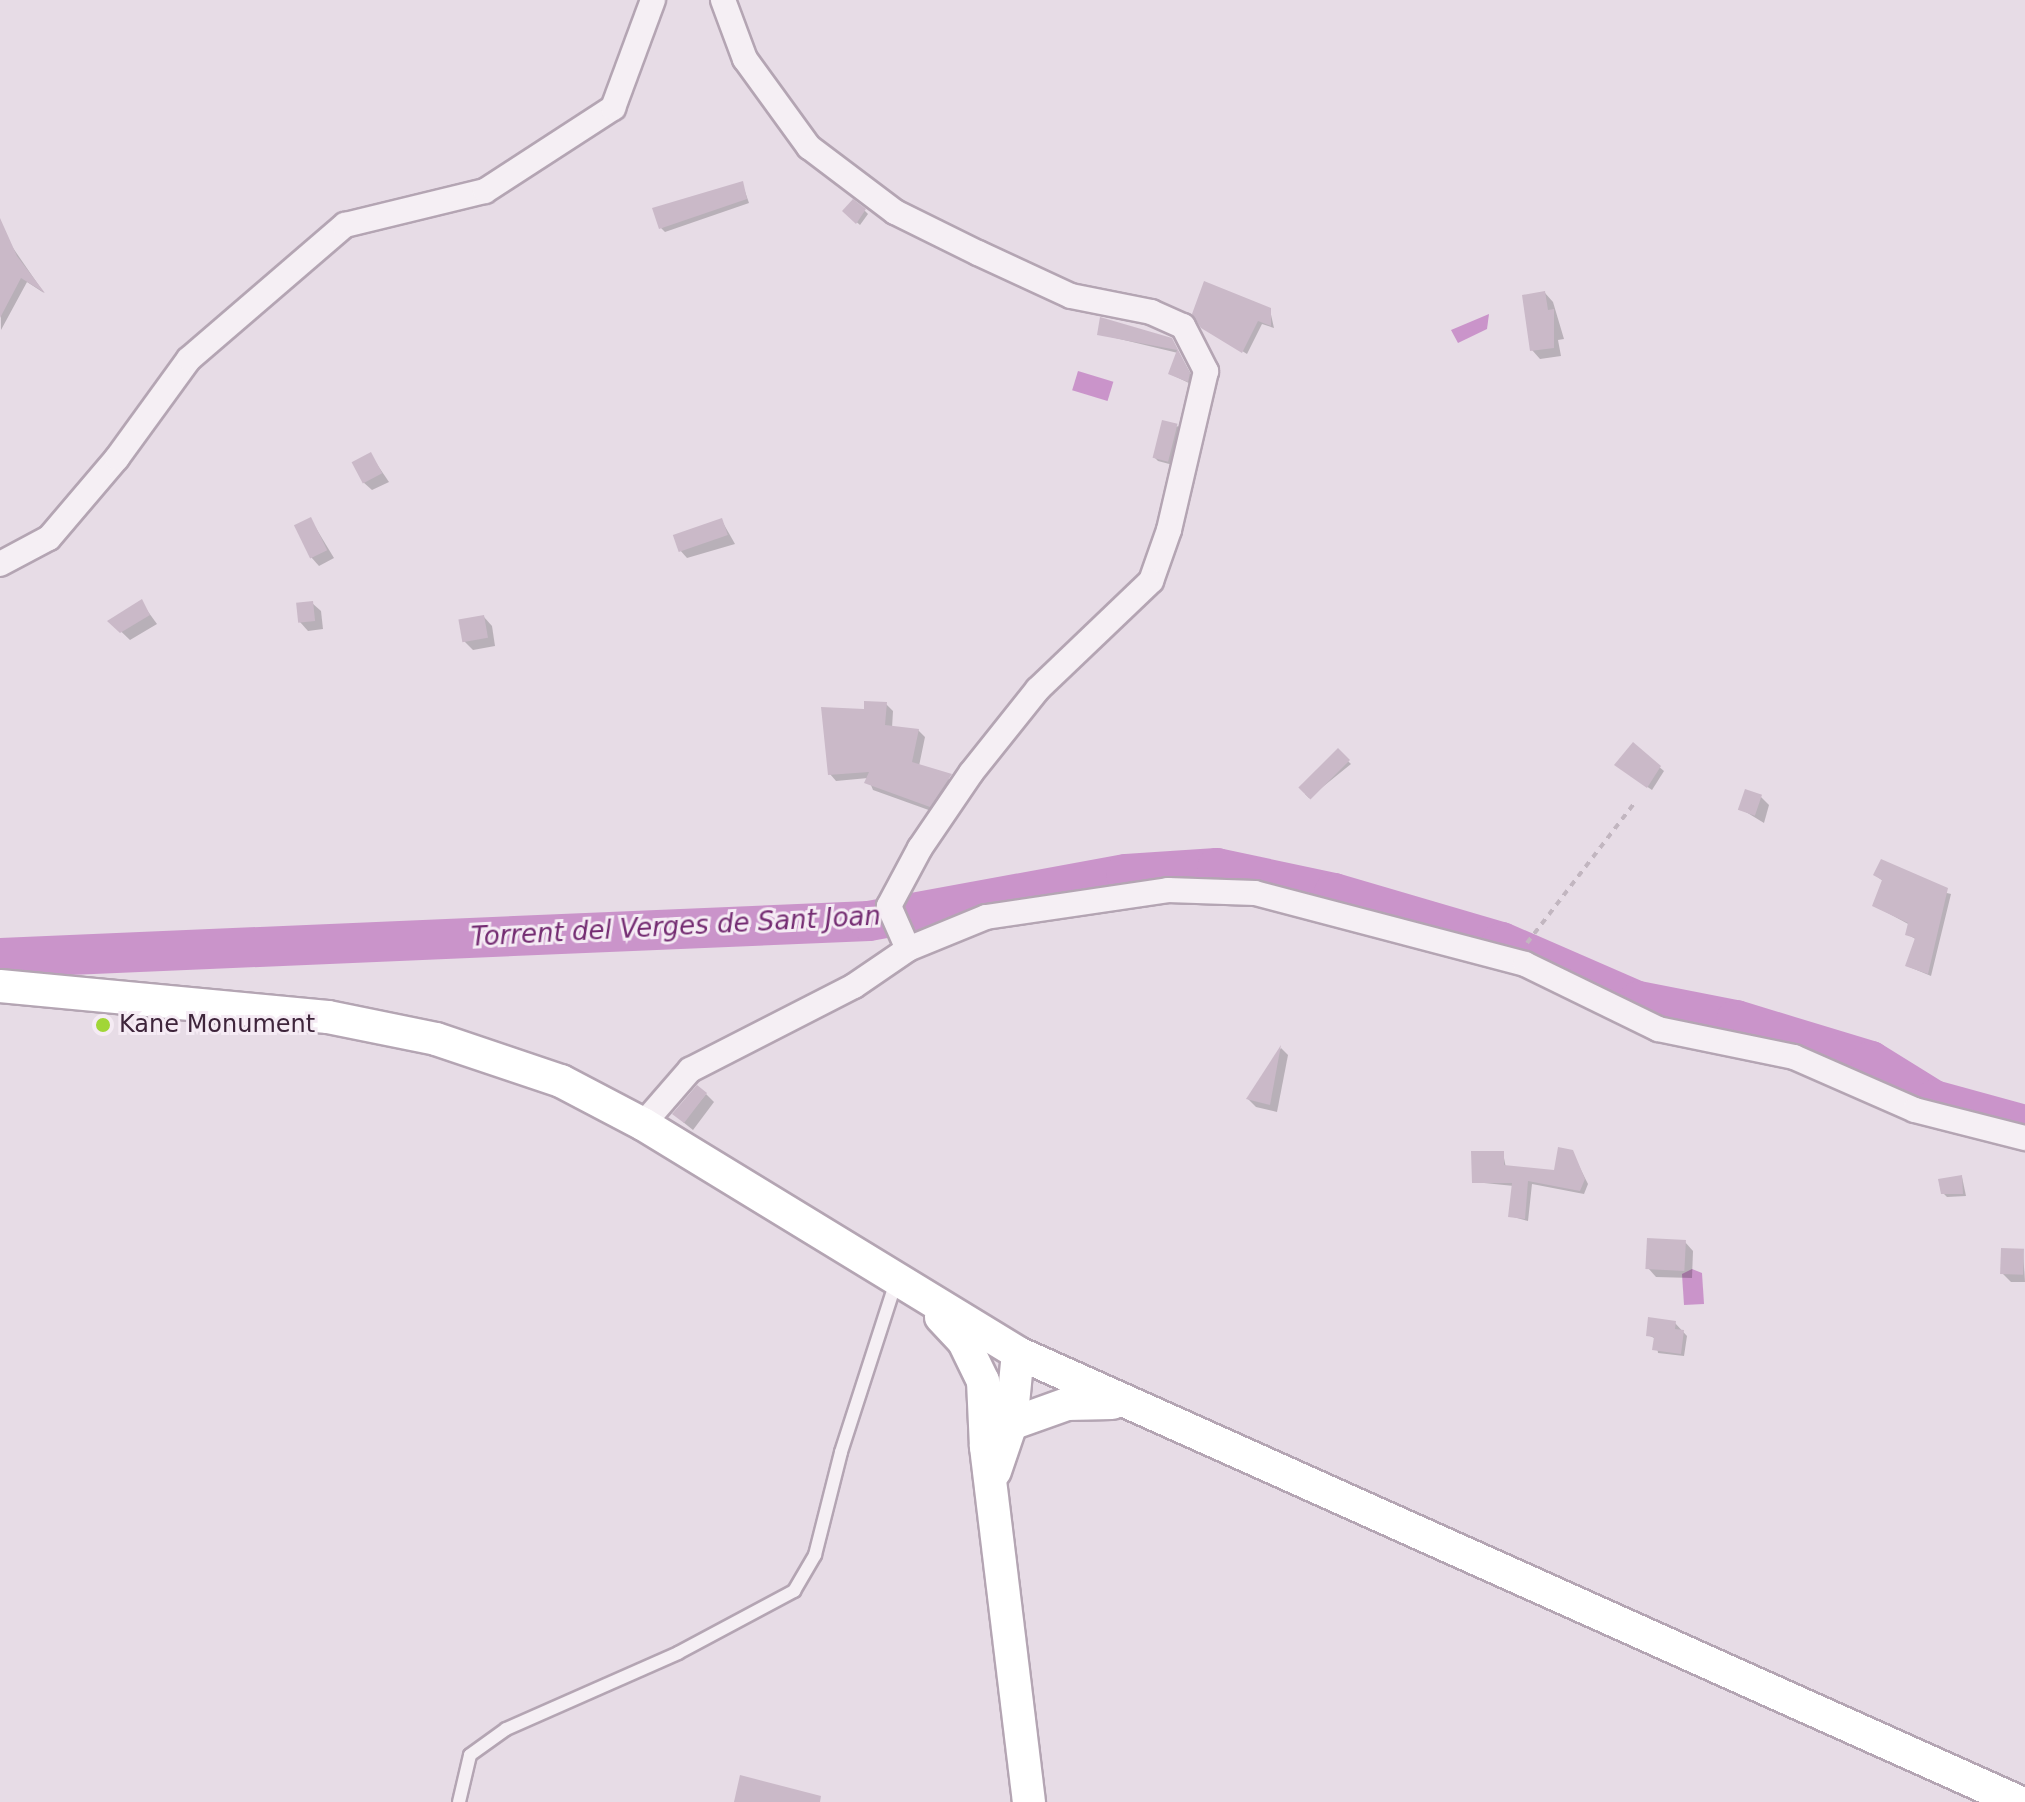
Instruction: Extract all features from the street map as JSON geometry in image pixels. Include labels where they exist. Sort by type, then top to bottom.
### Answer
[{"type":"main road","points":[[0,986],[181,1001],[382,1027],[491,1055],[561,1081],[643,1124],[1018,1353],[1120,1403],[2019,1802]]},
{"type":"main road","points":[[910,1289],[964,1342],[983,1381],[1029,1802]]},
{"type":"main road","points":[[986,1404],[1018,1353]]},
{"type":"main road","points":[[992,1483],[1011,1424],[1018,1353]]},
{"type":"main road","points":[[1011,1424],[1067,1404],[1120,1403]]},
{"type":"street","points":[[0,564],[49,538],[117,458],[189,359],[345,225],[485,191],[613,108],[653,0]]},
{"type":"street","points":[[723,0],[745,59],[775,107],[821,156],[895,212],[991,259],[1071,296],[1151,312],[1183,326],[1206,371],[1169,530],[1151,581],[1038,689],[971,773],[894,916],[908,949]]},
{"type":"street","points":[[643,1124],[690,1070],[854,986],[908,949],[986,917],[1103,896],[1168,890],[1255,893],[1525,964],[1658,1029],[1794,1057],[1915,1110],[2025,1138]]},
{"type":"lane","points":[[459,1802],[470,1755],[506,1729],[678,1653],[794,1591],[815,1555],[841,1452],[910,1289]]},
{"type":"path","points":[[1533,936],[1636,801]]},
{"type":"shaded area","points":[[1489,314],[1487,329],[1458,343],[1451,330]]},
{"type":"shaded area","points":[[1078,371],[1113,382],[1108,401],[1072,390]]},
{"type":"shaded area","points":[[1692,1269],[1702,1273],[1704,1304],[1684,1305],[1682,1274]]},
{"type":"building","points":[[743,181],[747,199],[659,229],[652,208]]},
{"type":"building","points":[[853,199],[866,209],[856,224],[842,211]]},
{"type":"building","points":[[0,218],[17,256],[45,293],[21,278],[0,318]]},
{"type":"building","points":[[1204,281],[1271,308],[1271,326],[1258,321],[1242,353],[1201,328],[1192,314]]},
{"type":"building","points":[[1545,291],[1548,310],[1554,309],[1554,348],[1530,351],[1522,295]]},
{"type":"building","points":[[1100,317],[1172,338],[1190,373],[1188,382],[1168,374],[1177,350],[1097,335]]},
{"type":"building","points":[[1162,420],[1178,424],[1168,462],[1153,458]]},
{"type":"building","points":[[371,452],[382,473],[363,484],[352,462]]},
{"type":"building","points":[[311,517],[327,550],[310,559],[294,525]]},
{"type":"building","points":[[722,518],[728,535],[679,552],[673,535]]},
{"type":"building","points":[[142,599],[150,615],[120,633],[107,621]]},
{"type":"building","points":[[313,601],[315,621],[298,623],[296,603]]},
{"type":"building","points":[[484,615],[488,638],[462,642],[458,620]]},
{"type":"building","points":[[864,701],[887,702],[885,725],[919,729],[912,762],[952,774],[930,807],[864,783],[869,772],[828,775],[821,707],[864,709]]},
{"type":"building","points":[[1633,742],[1661,766],[1647,788],[1614,765]]},
{"type":"building","points":[[1338,748],[1350,760],[1310,800],[1298,788]]},
{"type":"building","points":[[1745,789],[1762,795],[1755,816],[1738,810]]},
{"type":"building","points":[[1881,859],[1948,888],[1928,974],[1905,966],[1915,938],[1905,935],[1908,923],[1872,906],[1882,880],[1873,875]]},
{"type":"building","points":[[1281,1045],[1270,1105],[1246,1099]]},
{"type":"building","points":[[697,1085],[707,1093],[684,1123],[672,1114]]},
{"type":"building","points":[[1558,1147],[1573,1150],[1585,1179],[1580,1191],[1528,1181],[1525,1219],[1508,1217],[1512,1183],[1472,1183],[1471,1151],[1504,1151],[1504,1165],[1554,1170]]},
{"type":"building","points":[[1962,1175],[1963,1194],[1941,1194],[1938,1179]]},
{"type":"building","points":[[1647,1238],[1686,1240],[1684,1271],[1645,1269]]},
{"type":"building","points":[[2001,1248],[2024,1249],[2023,1275],[2000,1274]]},
{"type":"building","points":[[1648,1317],[1676,1321],[1675,1329],[1684,1330],[1681,1354],[1652,1350],[1654,1337],[1646,1336]]},
{"type":"building","points":[[740,1775],[821,1796],[820,1802],[734,1802]]},
{"type":"waterway","name":"Torrent del Verges de Sant Joan","points":[[0,958],[869,921],[1126,874],[1217,868],[1334,893],[1502,942],[1638,1001],[1736,1020],[1871,1061],[1934,1100],[2025,1125]]},
{"type":"place","name":"Kane Monument","points":[[103,1025]]}]
